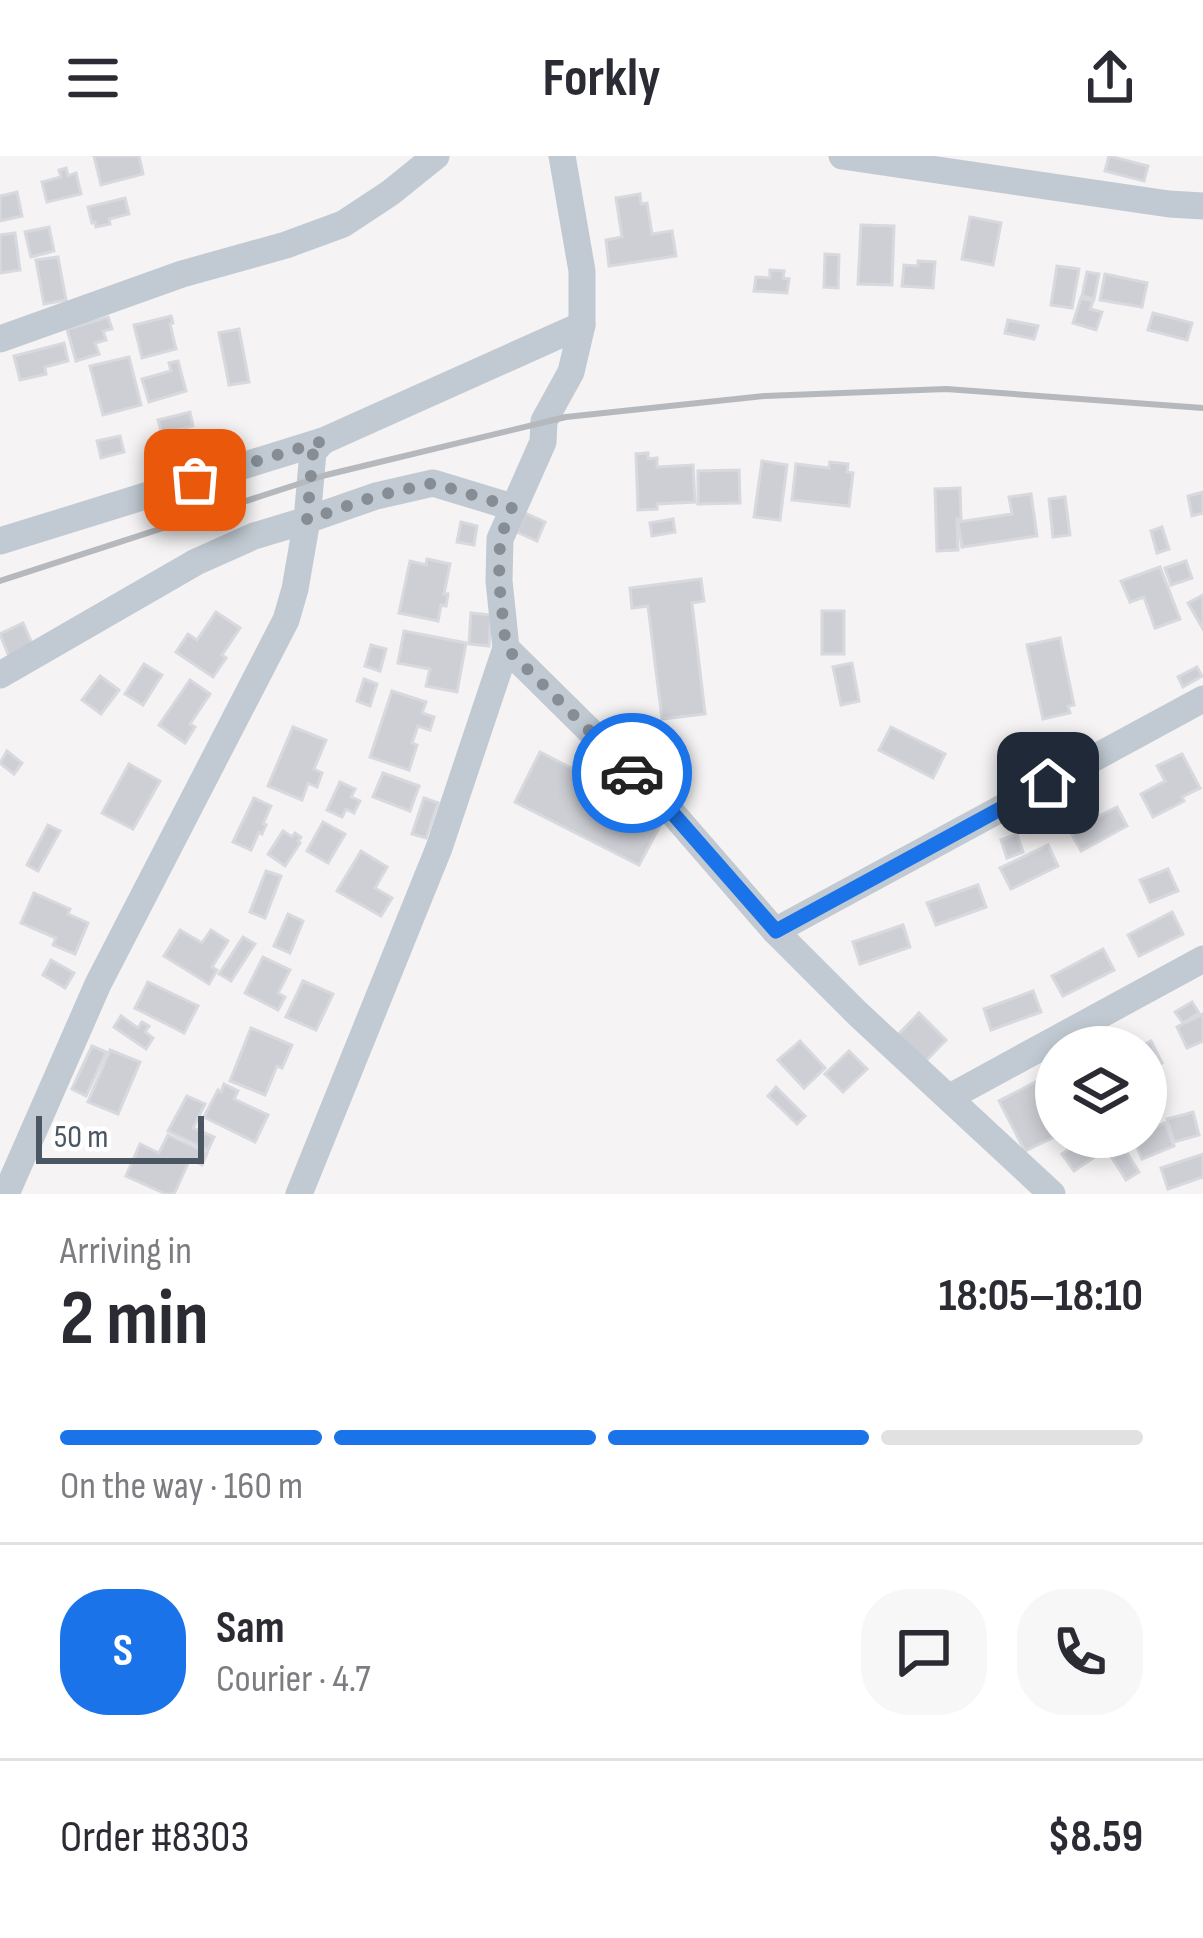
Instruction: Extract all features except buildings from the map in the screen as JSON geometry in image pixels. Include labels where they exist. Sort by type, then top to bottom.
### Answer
[{"type":"street","points":[[0,339],[182,274],[343,224],[436,156]]},
{"type":"street","points":[[299,1194],[439,848],[506,648],[500,539],[543,442],[544,421],[571,372],[582,326],[582,271],[562,156]]},
{"type":"street","points":[[842,156],[1203,206]]},
{"type":"street","points":[[1169,204],[1203,181]]},
{"type":"street","points":[[0,541],[323,441],[582,326]]},
{"type":"street","points":[[7,1194],[98,984],[286,620],[307,520],[313,452],[323,441]]},
{"type":"street","points":[[0,674],[196,562],[254,536],[376,496],[433,483],[512,507]]},
{"type":"street","points":[[506,648],[669,809],[776,931],[1052,1194]]},
{"type":"street","points":[[776,931],[1203,699]]},
{"type":"street","points":[[950,1097],[1203,959]]},
{"type":"railway","points":[[0,581],[326,475],[566,417],[765,396],[946,389],[1203,408]]},
{"type":"way so far","points":[[195,480],[323,441],[313,452],[307,520],[433,483],[512,507],[500,539],[506,648],[632,773]]},
{"type":"route","points":[[632,773],[776,931],[1048,783]]}]
